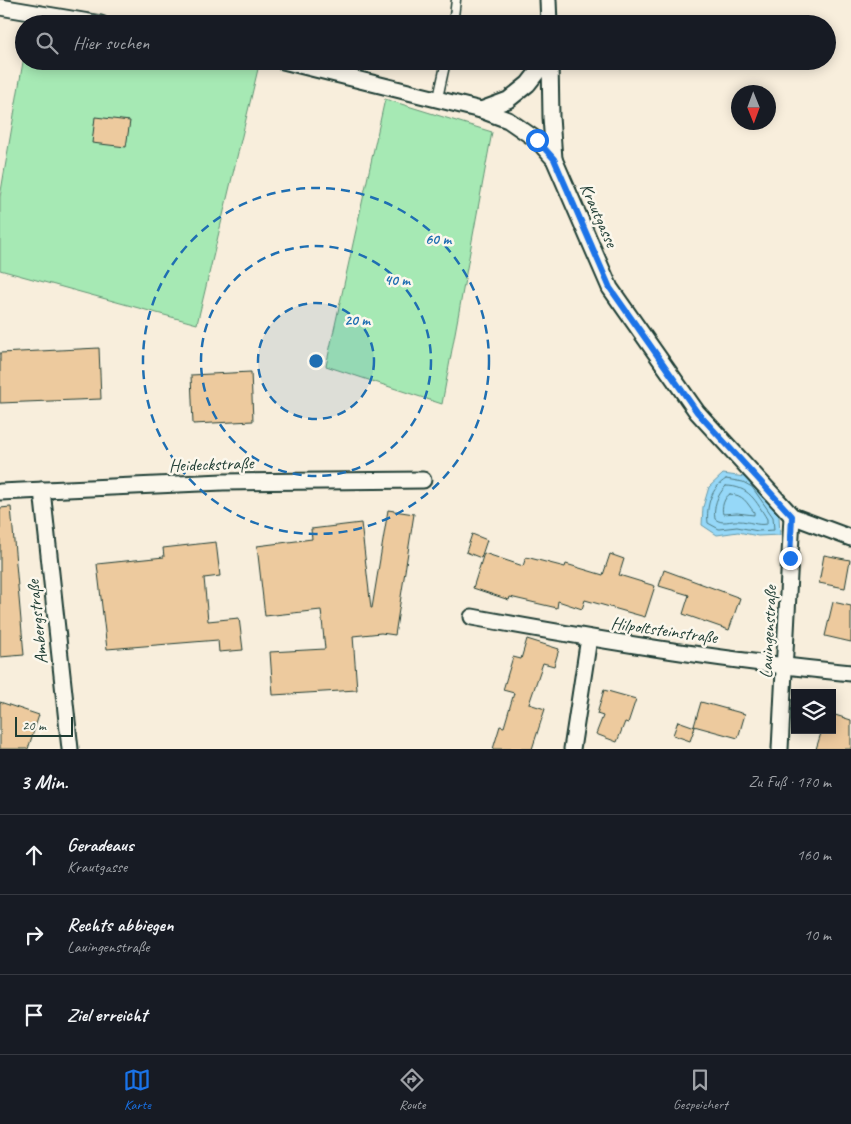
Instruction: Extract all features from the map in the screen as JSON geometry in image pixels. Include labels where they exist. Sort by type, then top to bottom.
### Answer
[{"type":"street","points":[[548,0],[549,15]]},
{"type":"street","points":[[0,7],[48,15]]},
{"type":"street","name":"Krautgasse","points":[[321,70],[481,110],[508,120],[537,140],[554,159],[610,288],[697,412],[792,516]]},
{"type":"street","points":[[481,110],[508,100],[528,84],[539,70]]},
{"type":"street","points":[[550,70],[554,159]]},
{"type":"street","name":"Heideckstraße","points":[[0,492],[223,482],[423,480]]},
{"type":"street","name":"Ambergstraße","points":[[42,490],[70,749]]},
{"type":"street","points":[[792,516],[851,538]]},
{"type":"street","name":"Lauingenstraße","points":[[780,749],[786,667],[792,516]]},
{"type":"street","name":"Hilpoltsteinstraße","points":[[472,617],[589,638],[786,667],[851,673]]},
{"type":"street","points":[[572,749],[589,638]]},
{"type":"lane","points":[[454,15],[456,0]]},
{"type":"lane","points":[[438,98],[444,70]]},
{"type":"green space","points":[[22,70],[258,70],[197,324],[0,270],[0,197]]},
{"type":"green space","points":[[385,99],[492,132],[442,404],[326,366]]},
{"type":"water","points":[[723,474],[745,477],[755,483],[779,516],[780,535],[758,536],[738,532],[717,535],[702,525],[703,507],[709,487]]},
{"type":"building","points":[[95,117],[130,121],[126,147],[92,143]]},
{"type":"building","points":[[99,348],[101,399],[0,403],[0,353]]},
{"type":"building","points":[[251,372],[253,421],[193,424],[191,375]]},
{"type":"building","points":[[11,507],[24,655],[0,657],[0,508]]},
{"type":"building","points":[[388,510],[414,514],[395,635],[381,633],[353,636],[357,690],[273,695],[270,652],[325,649],[321,610],[265,616],[257,546],[312,539],[311,529],[361,523],[372,608]]},
{"type":"building","points":[[472,534],[487,540],[481,558],[466,552]]},
{"type":"building","points":[[216,542],[220,576],[204,578],[208,621],[239,618],[243,650],[219,652],[218,640],[107,649],[97,564],[164,557],[163,548]]},
{"type":"building","points":[[484,553],[523,566],[526,557],[565,567],[566,564],[603,575],[610,554],[624,559],[619,575],[655,586],[645,617],[585,600],[582,609],[558,601],[557,608],[510,597],[509,600],[473,588]]},
{"type":"building","points":[[824,555],[850,560],[845,588],[819,583]]},
{"type":"building","points":[[664,570],[740,598],[729,630],[683,614],[689,595],[659,586]]},
{"type":"building","points":[[833,602],[851,606],[851,642],[825,636]]},
{"type":"building","points":[[527,639],[559,649],[554,666],[543,663],[529,704],[545,709],[532,749],[493,749],[500,726],[504,727],[514,693],[503,690],[513,657],[521,659]]},
{"type":"building","points":[[604,690],[636,699],[628,723],[625,722],[617,742],[596,734],[603,716],[597,714]]},
{"type":"building","points":[[0,702],[39,715],[28,749],[0,749]]},
{"type":"building","points":[[701,702],[745,714],[738,738],[694,726]]},
{"type":"building","points":[[836,715],[851,720],[851,749],[816,749],[821,734],[836,734]]},
{"type":"building","points":[[678,721],[695,727],[690,741],[673,735]]},
{"type":"route","points":[[537,140],[554,159],[610,288],[697,412],[792,516],[790,558]]}]
